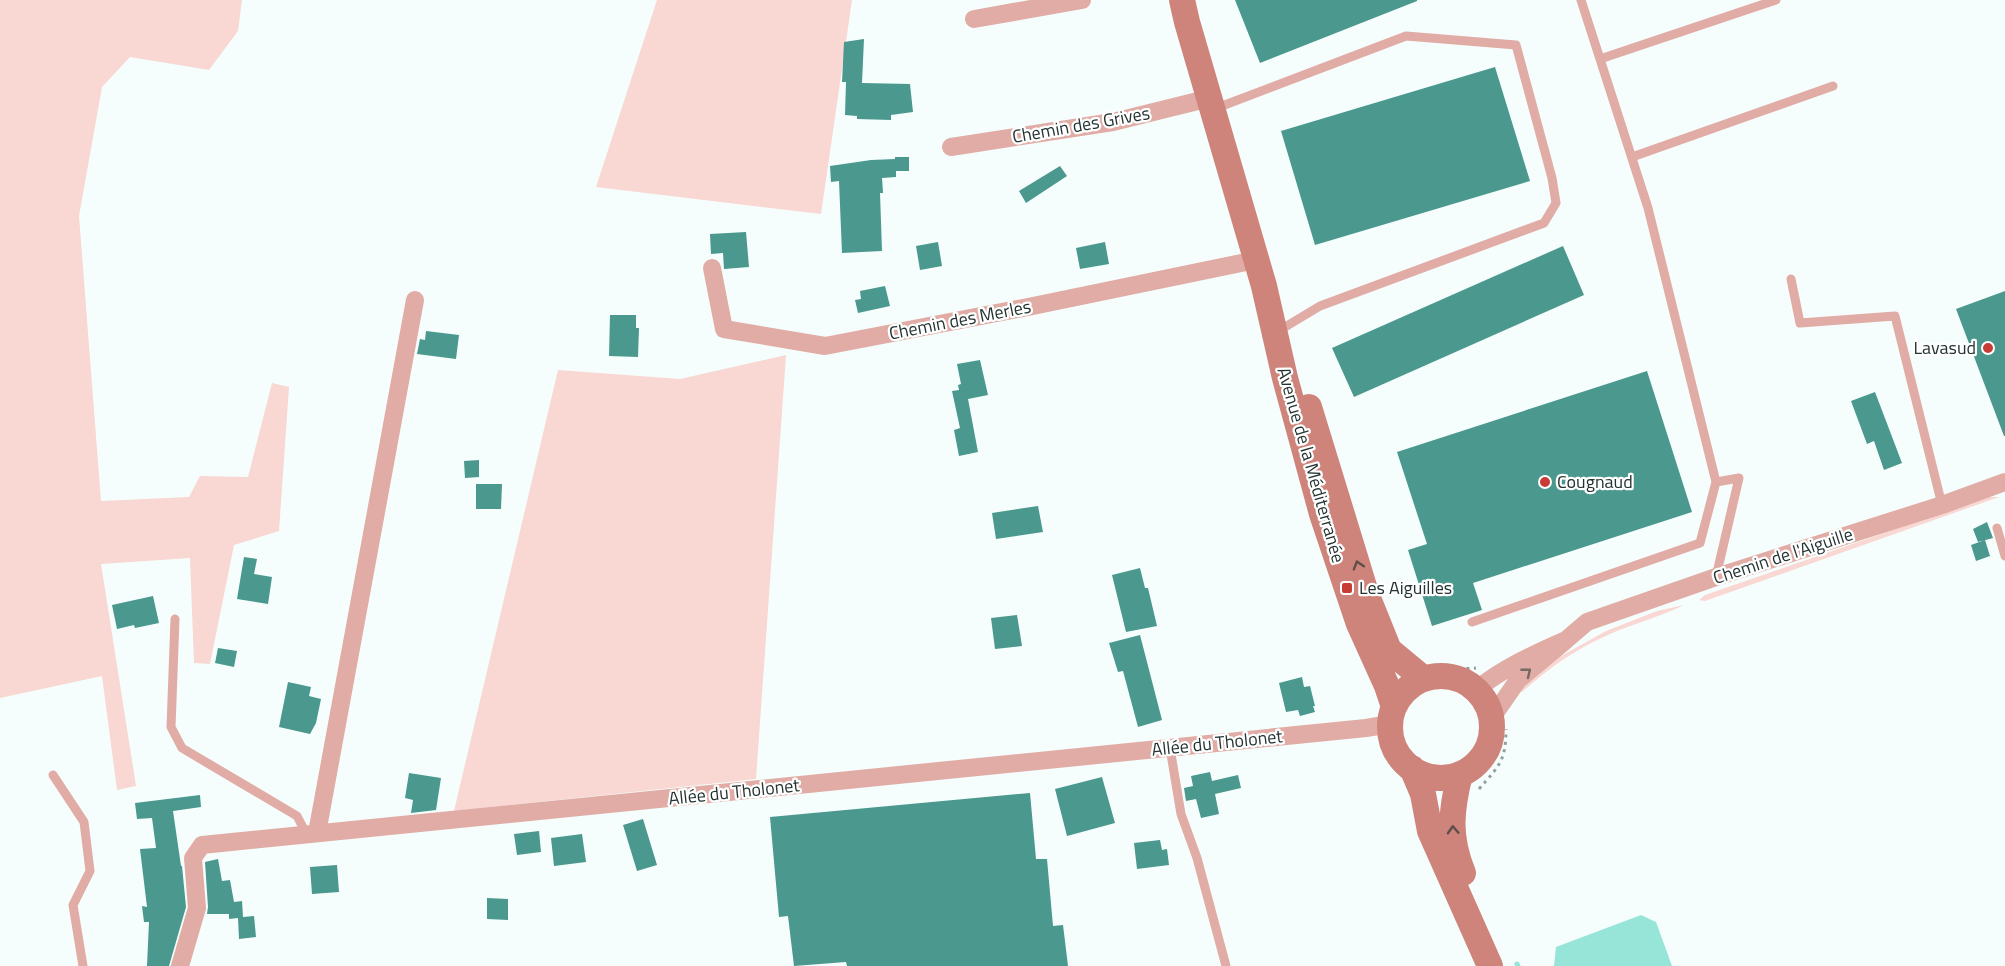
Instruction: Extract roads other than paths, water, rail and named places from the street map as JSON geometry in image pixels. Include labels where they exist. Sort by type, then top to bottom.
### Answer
[{"type":"main road","name":"Avenue de la Méditerranée","points":[[1182,0],[1264,286],[1316,428],[1366,593],[1389,650],[1424,679]]},
{"type":"main road","name":"Avenue de la Méditerranée","points":[[1195,0],[1212,104]]},
{"type":"main road","name":"Avenue de la Méditerranée","points":[[1264,286],[1285,378],[1322,514],[1359,624],[1387,686],[1392,715]]},
{"type":"main road","points":[[1447,676],[1463,680],[1476,690],[1499,722],[1491,735],[1486,751],[1475,765],[1460,774],[1444,778],[1427,776],[1412,768],[1400,756],[1392,741],[1392,715],[1403,693],[1415,682],[1424,679],[1447,676]]},
{"type":"main road","points":[[1412,768],[1423,794],[1430,831],[1490,966]]},
{"type":"main road","points":[[1460,774],[1452,806],[1456,857],[1503,966]]},
{"type":"street","points":[[974,19],[1082,0]]},
{"type":"street","name":"Chemin des Grives","points":[[951,147],[1212,104]]},
{"type":"street","name":"Chemin des Merles","points":[[712,268],[724,329],[825,346],[1256,260]]},
{"type":"street","points":[[312,834],[415,300]]},
{"type":"street","name":"Chemin de l'Aiguille","points":[[1499,722],[1518,680],[1587,622],[1716,577],[1942,505],[2005,482]]},
{"type":"street","name":"Chemin de l'Aiguille","points":[[1476,690],[1492,677],[1566,640]]},
{"type":"street","name":"Allée du Tholonet","points":[[180,966],[197,908],[193,858],[202,845],[1366,728],[1392,715]]},
{"type":"lane","points":[[1472,622],[1700,543],[1716,482],[1648,207],[1581,0]]},
{"type":"lane","points":[[1600,59],[1776,0]]},
{"type":"lane","points":[[1212,104],[1406,36],[1516,45],[1552,178],[1556,203],[1544,223],[1320,306],[1280,330]]},
{"type":"lane","points":[[1632,157],[1833,86]]},
{"type":"lane","points":[[1791,279],[1800,323],[1894,316],[1942,505]]},
{"type":"lane","points":[[1716,482],[1739,478],[1716,577]]},
{"type":"lane","points":[[1997,528],[2005,556]]},
{"type":"lane","points":[[175,619],[171,728],[182,748],[297,816],[312,834]]},
{"type":"lane","points":[[1170,748],[1181,814],[1197,858],[1226,966]]},
{"type":"lane","points":[[53,775],[84,822],[90,871],[73,905],[83,966]]},
{"type":"place","name":"Lavasud","points":[[1988,348]]},
{"type":"place","name":"Cougnaud","points":[[1545,482]]},
{"type":"place","name":"Les Aiguilles","points":[[1347,588]]}]
